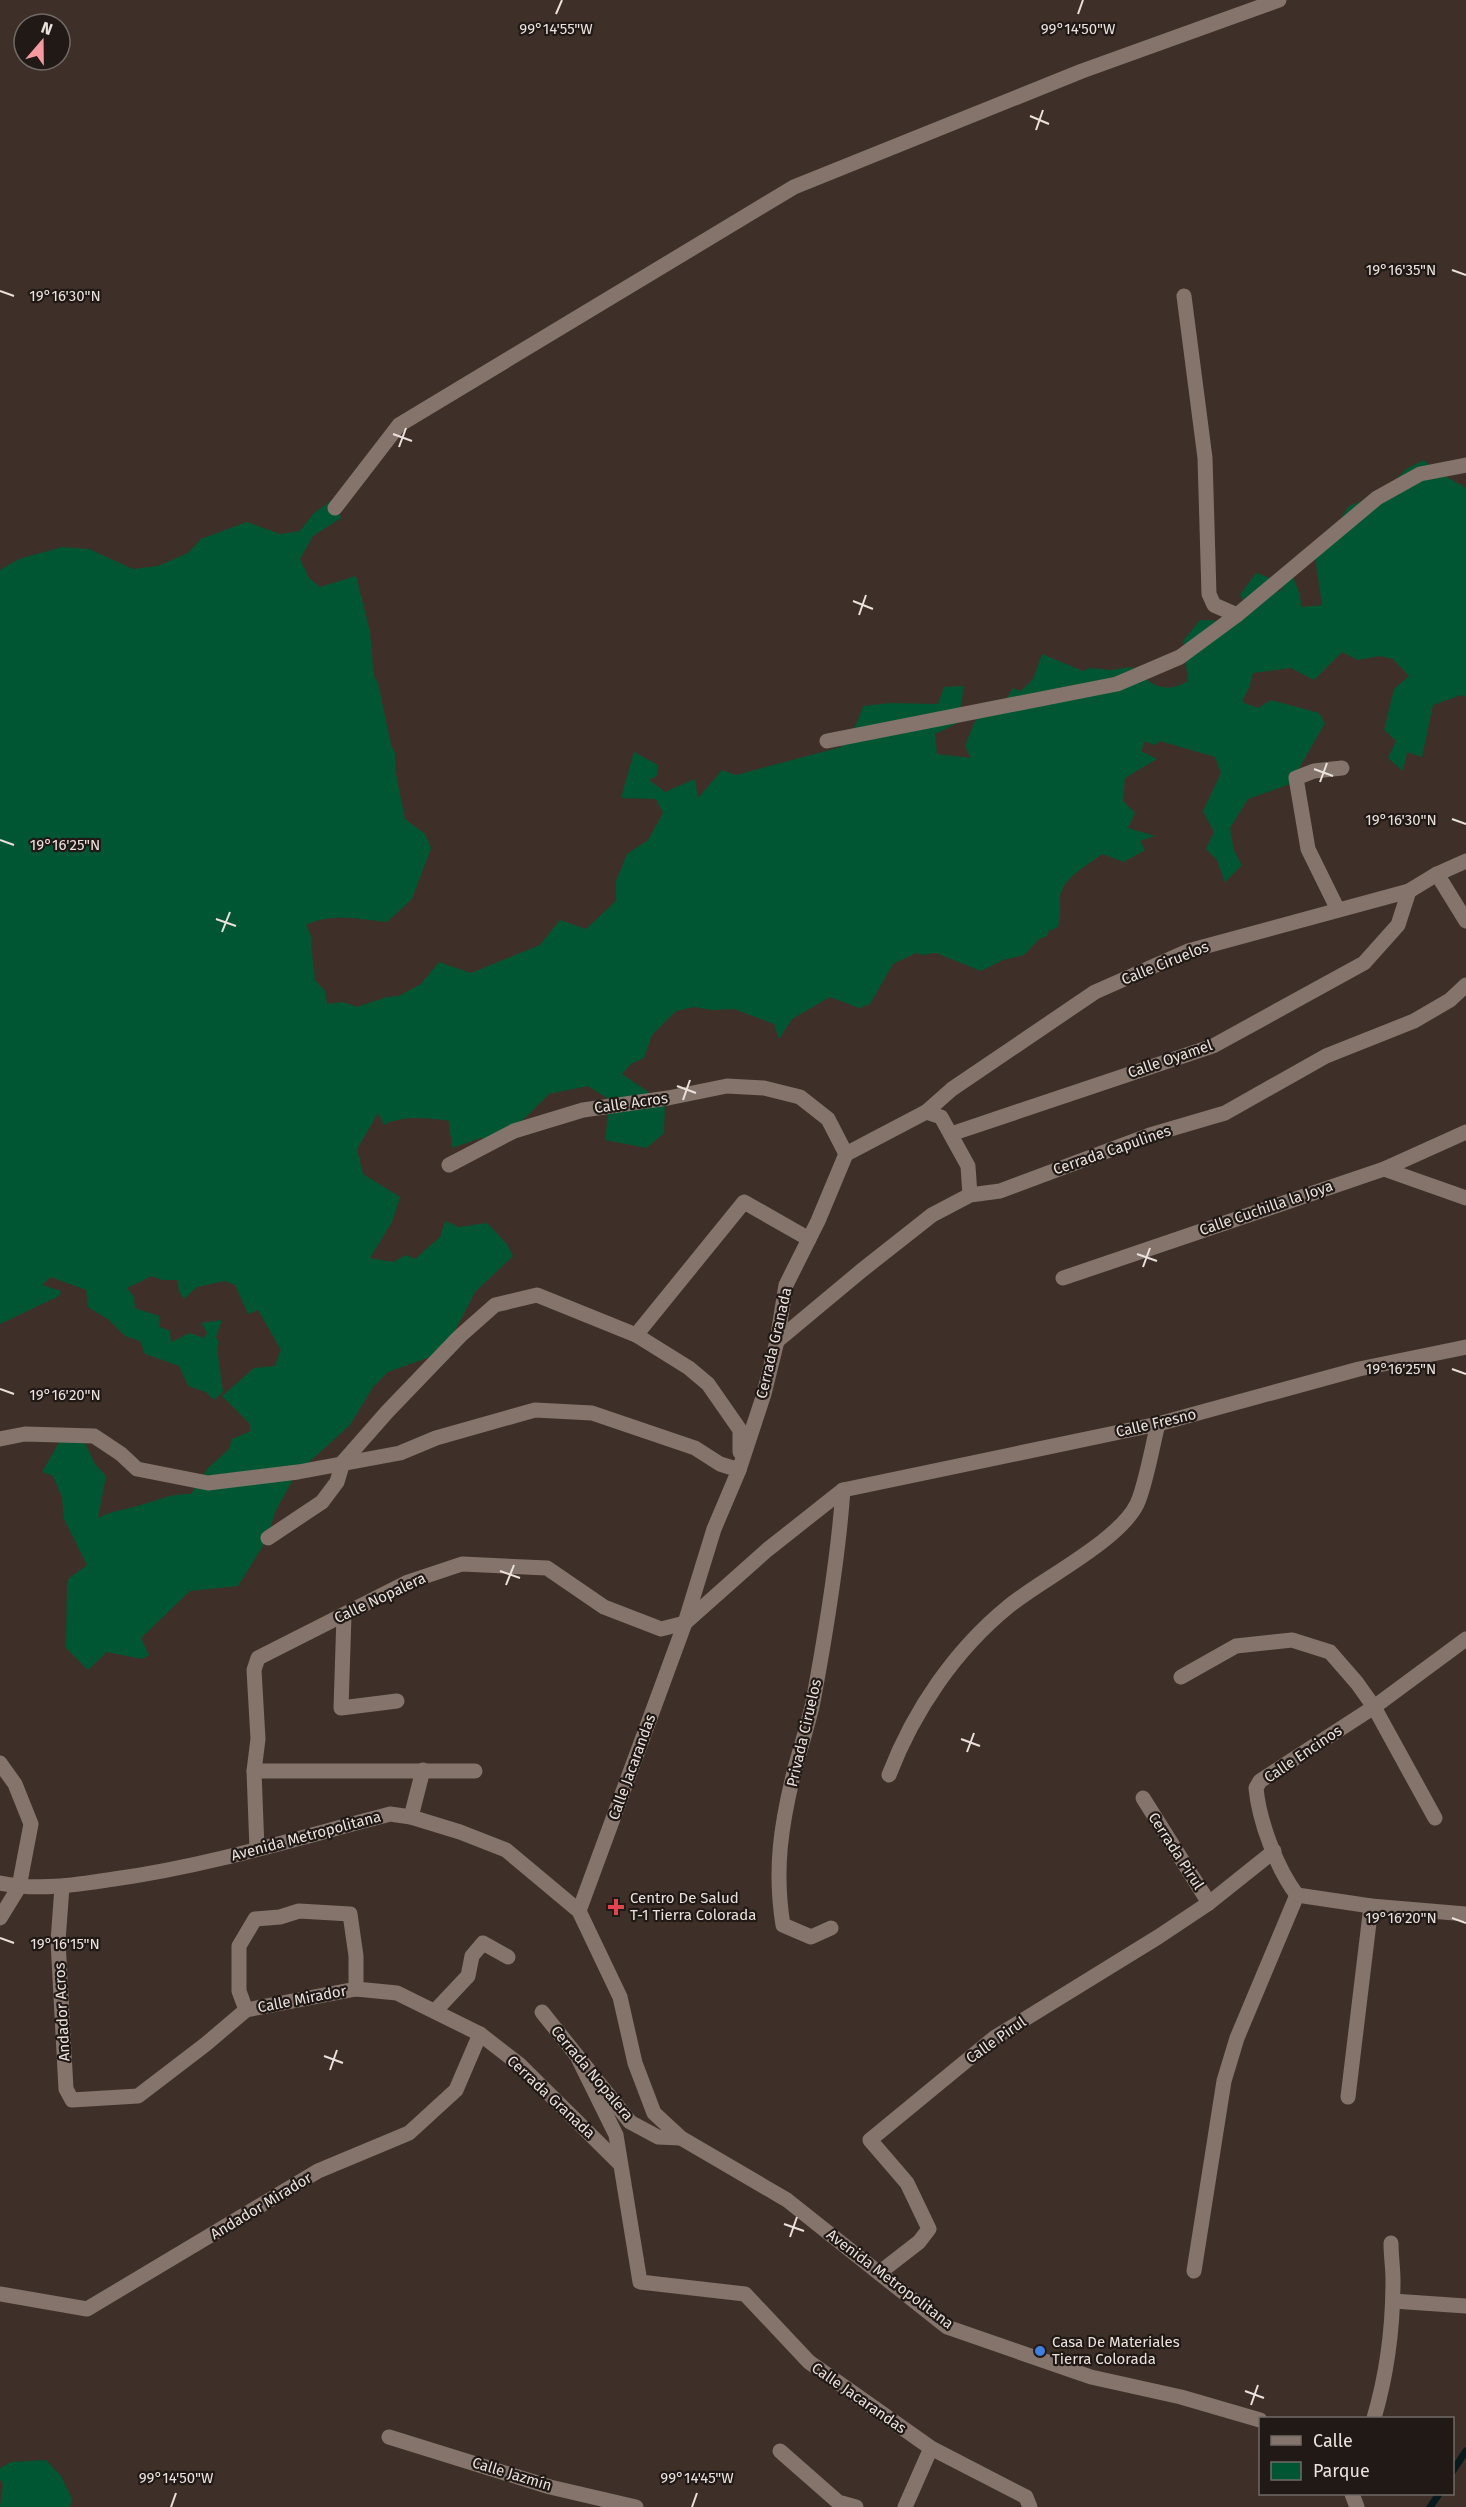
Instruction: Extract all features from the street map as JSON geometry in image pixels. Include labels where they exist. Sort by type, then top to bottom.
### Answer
[{"type":"street","points":[[335,508],[399,425],[794,187],[1082,71],[1279,0]]},
{"type":"street","points":[[1184,296],[1205,458],[1209,594],[1214,605],[1237,615]]},
{"type":"street","points":[[827,741],[1117,684],[1180,657],[1237,615],[1377,498],[1420,474],[1466,465]]},
{"type":"street","points":[[1338,909],[1308,849],[1296,778],[1314,771],[1342,768]]},
{"type":"street","name":"Calle Ciruelos","points":[[926,1112],[952,1089],[1095,992],[1188,951],[1409,891],[1437,874],[1466,861]]},
{"type":"street","points":[[1437,874],[1466,921]]},
{"type":"street","name":"Calle Oyamel","points":[[951,1134],[1213,1046],[1364,963],[1398,925],[1409,891]]},
{"type":"street","name":"Cerrada Capulines","points":[[777,1341],[932,1215],[970,1195],[1000,1191],[1150,1135],[1225,1113],[1326,1056],[1414,1021],[1450,1000],[1466,985]]},
{"type":"street","name":"Calle Acros","points":[[449,1165],[514,1131],[583,1110],[668,1098],[727,1086],[764,1088],[800,1097],[828,1119],[846,1154]]},
{"type":"street","points":[[846,1154],[926,1112],[941,1117],[968,1166],[970,1195]]},
{"type":"street","name":"Calle Cuchilla la Joya","points":[[1063,1278],[1384,1169],[1466,1132]]},
{"type":"street","name":"Cerrada Granada","points":[[739,1470],[764,1394],[777,1341],[786,1285],[846,1154]]},
{"type":"street","points":[[1384,1169],[1466,1198]]},
{"type":"street","points":[[636,1335],[744,1202],[809,1239]]},
{"type":"street","points":[[0,1439],[25,1434],[94,1436],[121,1454],[137,1469],[207,1483],[298,1472],[343,1462],[400,1453],[436,1438],[535,1410],[592,1413],[695,1448],[720,1464],[739,1470],[740,1430],[708,1384],[689,1368],[636,1335],[537,1295],[495,1305],[460,1336],[343,1462],[337,1482],[322,1502],[268,1538]]},
{"type":"street","name":"Calle Fresno","points":[[843,1490],[1158,1424],[1359,1370],[1466,1347]]},
{"type":"street","points":[[889,1775],[899,1749],[929,1694],[980,1633],[1010,1605],[1112,1534],[1136,1505],[1158,1424]]},
{"type":"street","name":"Calle Jacarandas","points":[[579,1911],[685,1623],[714,1529],[739,1470]]},
{"type":"street","name":"Calle Jacarandas","points":[[685,1623],[767,1550],[843,1490]]},
{"type":"street","name":"Privada Ciruelos","points":[[831,1928],[811,1937],[783,1925],[778,1891],[779,1846],[794,1775],[813,1703],[840,1532],[843,1490]]},
{"type":"street","name":"Calle Nopalera","points":[[258,1849],[254,1770],[258,1739],[254,1670],[258,1658],[408,1582],[462,1564],[547,1568],[604,1607],[661,1629],[685,1623]]},
{"type":"street","points":[[344,1615],[341,1708],[397,1701]]},
{"type":"street","name":"Calle Encinos","points":[[1297,1895],[1288,1883],[1274,1851],[1257,1797],[1256,1788],[1260,1781],[1374,1707],[1466,1639]]},
{"type":"street","points":[[1181,1677],[1236,1646],[1292,1640],[1330,1652],[1374,1707],[1436,1818]]},
{"type":"street","points":[[0,1763],[15,1784],[31,1824],[19,1887],[0,1918]]},
{"type":"street","points":[[254,1770],[475,1771]]},
{"type":"street","points":[[411,1817],[423,1770]]},
{"type":"street","name":"Cerrada Pirul","points":[[1143,1798],[1209,1903]]},
{"type":"street","name":"Avenida Metropolitana","points":[[0,1883],[19,1887],[62,1887],[199,1865],[390,1814],[411,1817],[460,1832],[506,1850],[579,1911],[621,1997],[635,2063],[654,2113],[681,2138],[787,2200],[947,2327],[1091,2377],[1181,2397],[1259,2420]]},
{"type":"street","name":"Calle Pirul","points":[[879,2273],[919,2242],[929,2229],[907,2183],[870,2140],[994,2038],[1119,1962],[1209,1903],[1274,1851]]},
{"type":"street","name":"Andador Acros","points":[[62,1887],[58,1941],[66,2089],[72,2100]]},
{"type":"street","points":[[1194,2271],[1224,2081],[1237,2038],[1297,1895],[1371,1906],[1466,1914]]},
{"type":"street","points":[[1348,2097],[1371,1906]]},
{"type":"street","points":[[246,2010],[239,1991],[239,1946],[255,1919],[280,1917],[299,1911],[350,1914],[356,1956],[356,1989]]},
{"type":"street","points":[[435,2011],[468,1976],[472,1956],[483,1943],[508,1957]]},
{"type":"street","name":"Calle Mirador","points":[[72,2100],[138,2096],[246,2010],[356,1989],[397,1994],[480,2034]]},
{"type":"street","name":"Cerrada Nopalera","points":[[542,2012],[630,2122],[658,2137],[681,2138]]},
{"type":"street","name":"Cerrada Granada","points":[[480,2034],[520,2065],[619,2163]]},
{"type":"street","name":"Andador Mirador","points":[[0,2294],[87,2309],[318,2171],[409,2133],[456,2090],[480,2034]]},
{"type":"street","name":"Calle Jacarandas","points":[[579,2060],[616,2135],[640,2282],[745,2294],[809,2362],[931,2448],[1026,2498],[1030,2507]]},
{"type":"street","points":[[1374,2417],[1386,2371],[1393,2301],[1391,2243]]},
{"type":"street","points":[[1393,2301],[1466,2306]]},
{"type":"street","name":"Calle Jazmín","points":[[389,2437],[550,2487],[636,2507]]},
{"type":"street","points":[[905,2507],[931,2448]]},
{"type":"street","points":[[780,2451],[837,2502],[856,2507]]},
{"type":"green space","points":[[1424,460],[1466,488],[1466,697],[1461,695],[1433,705],[1422,757],[1407,752],[1403,771],[1388,758],[1396,741],[1384,730],[1394,689],[1409,676],[1393,659],[1380,656],[1358,660],[1342,652],[1314,680],[1291,668],[1253,673],[1243,699],[1244,703],[1258,708],[1271,700],[1319,713],[1325,723],[1290,784],[1248,799],[1230,828],[1234,851],[1242,865],[1225,882],[1217,860],[1206,849],[1214,832],[1203,811],[1221,773],[1215,757],[1160,741],[1154,745],[1145,741],[1141,751],[1157,759],[1125,778],[1123,801],[1135,813],[1128,828],[1155,836],[1140,841],[1145,850],[1124,862],[1102,854],[1076,873],[1062,891],[1058,927],[1039,939],[1024,955],[1003,960],[981,971],[936,953],[922,955],[916,953],[893,964],[870,1004],[859,1008],[830,997],[792,1019],[779,1039],[774,1024],[734,1009],[712,1010],[694,1007],[676,1011],[652,1035],[644,1058],[631,1064],[622,1074],[665,1103],[664,1133],[647,1148],[605,1140],[610,1100],[588,1086],[549,1094],[526,1117],[497,1139],[481,1138],[452,1148],[449,1121],[424,1118],[407,1119],[384,1125],[378,1113],[357,1149],[363,1174],[400,1197],[392,1222],[370,1258],[393,1262],[406,1255],[415,1259],[440,1237],[445,1221],[459,1227],[487,1223],[506,1243],[513,1256],[475,1292],[444,1352],[388,1372],[373,1387],[350,1425],[296,1474],[276,1510],[266,1541],[238,1586],[190,1591],[141,1638],[149,1655],[142,1659],[107,1652],[88,1670],[66,1648],[67,1584],[69,1578],[87,1565],[64,1519],[62,1497],[53,1476],[42,1472],[60,1441],[80,1432],[95,1464],[106,1476],[98,1518],[178,1494],[191,1494],[208,1468],[229,1449],[232,1439],[251,1431],[249,1423],[222,1396],[254,1368],[275,1366],[281,1350],[258,1310],[248,1314],[235,1285],[225,1281],[197,1287],[184,1299],[179,1291],[177,1280],[162,1280],[152,1276],[127,1288],[134,1297],[135,1308],[159,1316],[160,1327],[170,1331],[171,1342],[190,1333],[204,1338],[207,1333],[201,1323],[222,1320],[216,1337],[219,1343],[217,1348],[223,1392],[214,1400],[206,1392],[188,1386],[179,1366],[145,1354],[140,1341],[125,1336],[109,1320],[88,1307],[86,1290],[51,1277],[42,1285],[61,1291],[59,1296],[0,1324],[0,570],[19,559],[62,547],[89,549],[133,569],[158,566],[188,553],[201,539],[247,522],[280,534],[300,531],[314,513],[335,498],[341,518],[313,536],[300,559],[309,578],[320,587],[356,576],[370,632],[374,676],[378,683],[391,745],[395,753],[395,769],[405,819],[425,834],[431,848],[412,899],[387,922],[336,918],[306,925],[312,938],[315,980],[325,991],[327,1004],[343,1002],[357,1007],[387,997],[399,996],[421,984],[439,962],[471,973],[540,945],[560,920],[586,929],[616,901],[616,881],[627,854],[648,840],[663,813],[656,799],[621,798],[634,752],[658,765],[657,776],[649,780],[665,792],[695,779],[698,798],[722,770],[736,775],[841,747],[856,725],[863,706],[890,703],[938,704],[944,687],[964,686],[958,723],[935,734],[937,754],[971,758],[965,746],[974,723],[987,707],[1002,706],[1013,688],[1021,691],[1033,679],[1042,654],[1083,671],[1090,668],[1111,670],[1131,667],[1157,686],[1179,685],[1188,681],[1183,641],[1200,620],[1232,621],[1245,603],[1240,595],[1256,573],[1268,577],[1279,592],[1292,575],[1300,594],[1301,607],[1322,605],[1315,557],[1349,506],[1384,492],[1406,469]]},
{"type":"green space","points":[[46,2460],[61,2476],[72,2499],[70,2507],[0,2507],[3,2485],[0,2479],[0,2468],[11,2462]]},
{"type":"waterway","points":[[1454,2469],[1466,2451]]},
{"type":"waterway","points":[[1430,2507],[1438,2495]]},
{"type":"place","name":"Centro De Salud T-1 Tierra Colorada","points":[[616,1907]]},
{"type":"place","name":"Casa De Materiales Tierra Colorada","points":[[1040,2351]]}]
